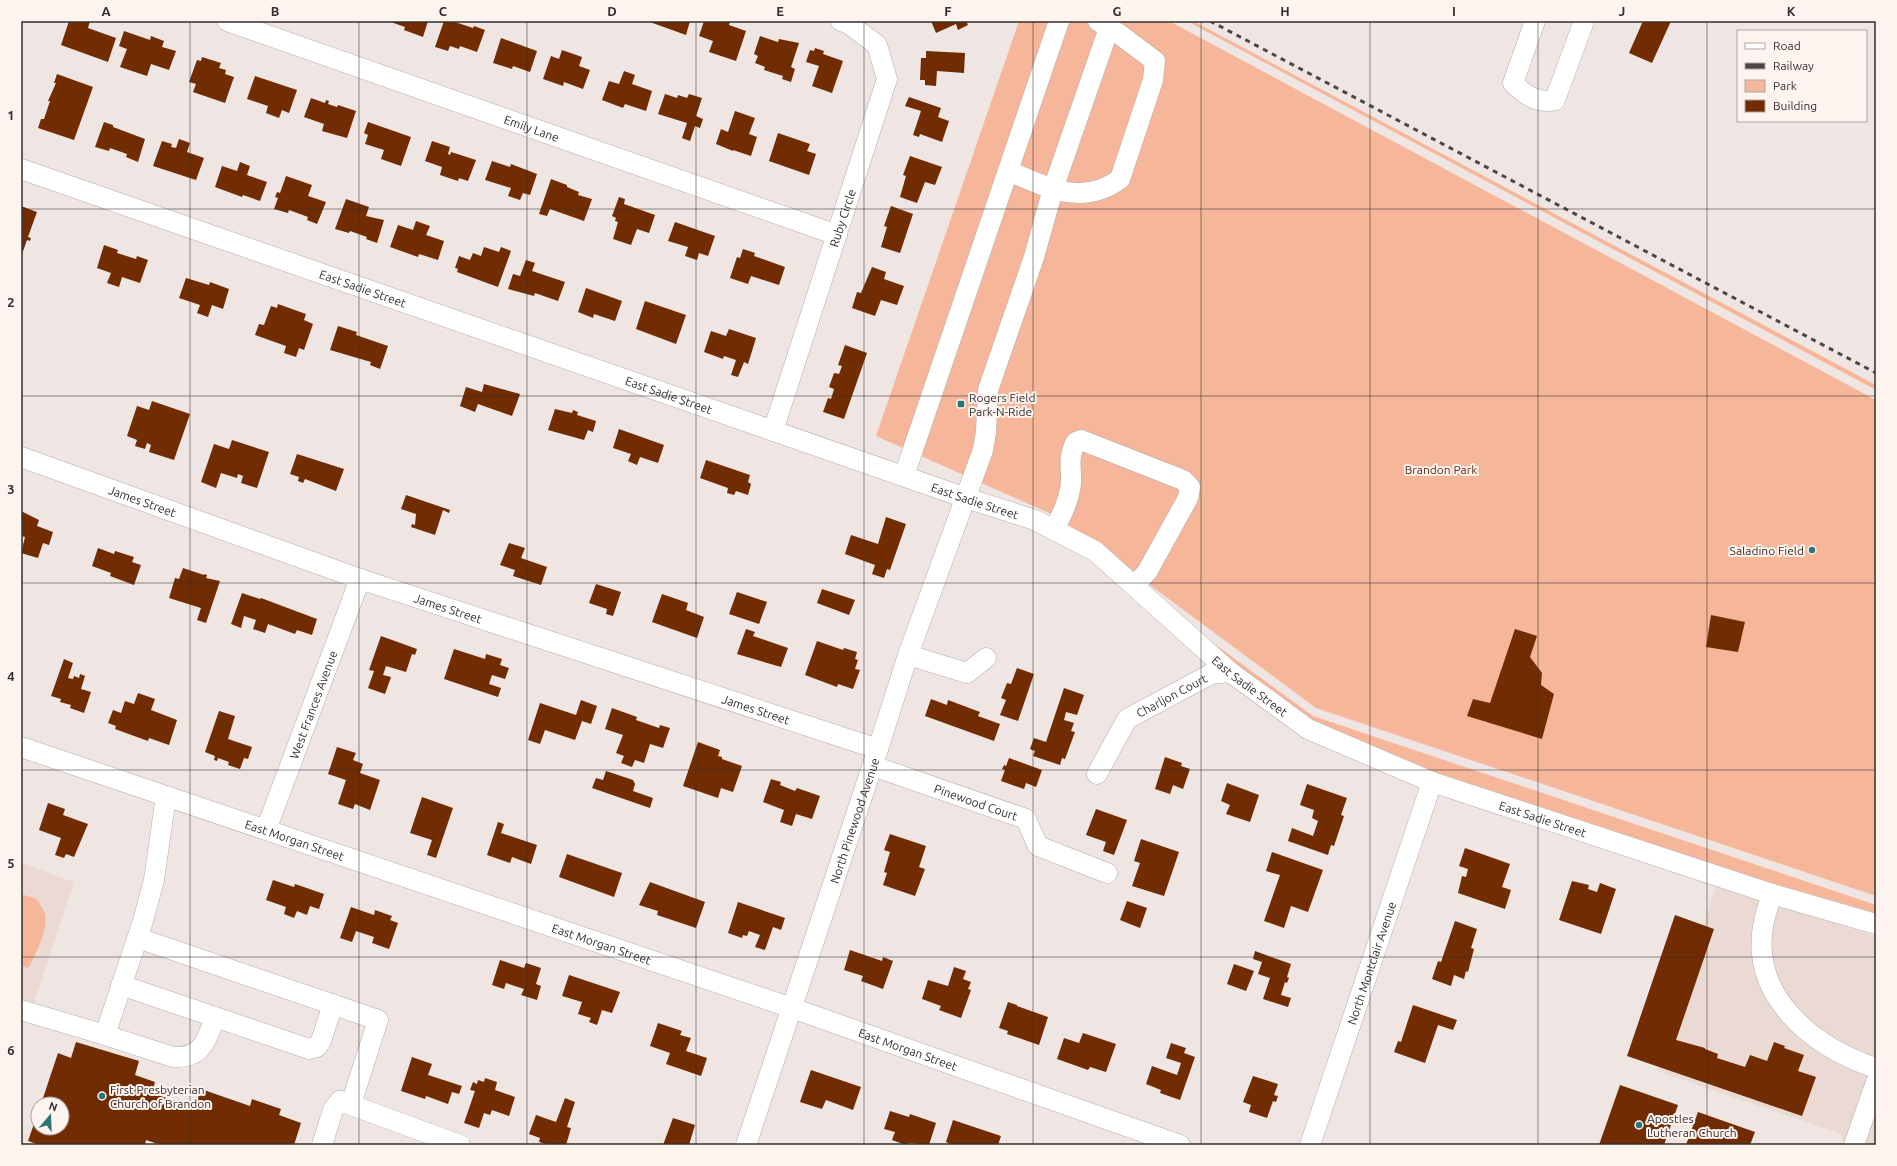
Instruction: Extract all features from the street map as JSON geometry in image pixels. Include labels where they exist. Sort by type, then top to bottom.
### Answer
[{"type":"street","name":"Emily Lane","points":[[227,21],[270,28],[837,235]]},
{"type":"street","name":"Ruby Circle","points":[[773,431],[887,79],[877,45],[849,24],[841,21]]},
{"type":"street","points":[[904,476],[1059,21]]},
{"type":"street","points":[[1535,21],[1513,83],[1526,96],[1546,102],[1555,100],[1584,21]]},
{"type":"street","points":[[1008,171],[1053,189],[1090,193],[1108,188],[1120,178],[1153,80],[1155,61],[1103,24]]},
{"type":"street","name":"North Pinewood Avenue","points":[[746,1145],[876,758],[908,655],[984,450],[988,390],[1034,257],[1103,24]]},
{"type":"street","name":"East Sadie Street","points":[[21,169],[966,498],[1035,520],[1095,551],[1230,672],[1308,729],[1432,782],[1772,894],[1876,924]]},
{"type":"street","points":[[1054,530],[1066,508],[1069,496],[1071,482],[1070,458],[1076,442],[1081,440],[1183,480],[1190,487],[1191,493],[1146,572],[1134,586]]},
{"type":"street","name":"James Street","points":[[21,457],[360,579],[876,758]]},
{"type":"street","name":"West Frances Avenue","points":[[266,830],[360,579]]},
{"type":"street","points":[[908,655],[967,673],[986,658]]},
{"type":"street","name":"Charljon Court","points":[[1097,774],[1127,720],[1211,674],[1230,672]]},
{"type":"street","name":"East Morgan Street","points":[[21,747],[792,1008],[1180,1145]]},
{"type":"street","name":"Pinewood Court","points":[[876,758],[1026,819],[1038,846],[1107,873]]},
{"type":"street","name":"North Montclair Avenue","points":[[1310,1145],[1432,782]]},
{"type":"street","points":[[105,1035],[138,938],[154,880],[166,796]]},
{"type":"street","points":[[1772,894],[1764,921],[1762,948],[1768,977],[1774,992],[1783,1007],[1793,1019],[1820,1041],[1851,1058],[1876,1068]]},
{"type":"street","points":[[138,938],[378,1020],[351,1104]]},
{"type":"street","points":[[121,985],[310,1049],[317,1047],[321,1041],[333,1004]]},
{"type":"street","points":[[22,1013],[105,1035],[173,1057],[184,1058],[195,1053],[205,1044],[215,1017]]},
{"type":"street","points":[[1854,1145],[1876,1083]]},
{"type":"street","points":[[322,1145],[337,1104],[340,1101],[460,1145]]},
{"type":"shaded area","points":[[21,863],[74,882],[34,1003],[21,999],[21,966],[28,968],[45,925],[44,911],[37,899],[21,894]]},
{"type":"shaded area","points":[[1716,886],[1876,936],[1876,1054],[1845,1145],[1843,1145],[1842,1136],[1838,1133],[1657,1071]]},
{"type":"shaded area","points":[[1876,1109],[1876,1145],[1864,1145]]},
{"type":"green space","name":"Brandon Park","points":[[1019,21],[1169,21],[1876,400],[1876,896],[1316,708],[1058,517],[876,436]]},
{"type":"green space","points":[[1187,21],[1193,21],[1876,385],[1876,390]]},
{"type":"green space","points":[[1209,640],[1313,716],[1876,905],[1876,913],[1775,884],[1435,772],[1313,720],[1236,664]]},
{"type":"green space","points":[[21,894],[37,899],[44,911],[45,917],[44,932],[35,956],[28,968],[21,966]]},
{"type":"building","points":[[69,21],[90,21],[88,28],[116,38],[108,62],[61,45]]},
{"type":"building","points":[[388,21],[428,21],[423,37],[404,30],[405,27]]},
{"type":"building","points":[[444,21],[452,21],[473,28],[474,26],[485,30],[477,52],[460,46],[459,49],[450,46],[448,51],[435,47]]},
{"type":"building","points":[[647,21],[690,21],[686,35]]},
{"type":"building","points":[[704,21],[728,21],[730,22],[729,25],[746,31],[736,61],[709,52],[713,41],[699,36]]},
{"type":"building","points":[[931,21],[972,21],[967,23],[968,25],[958,30],[956,24],[936,33]]},
{"type":"building","points":[[1643,21],[1671,21],[1652,63],[1629,53]]},
{"type":"building","points":[[124,31],[150,40],[151,36],[164,41],[162,47],[176,51],[169,70],[151,64],[147,76],[120,67],[127,49],[119,46]]},
{"type":"building","points":[[760,36],[778,42],[779,39],[799,43],[791,67],[795,69],[791,82],[782,79],[783,76],[764,70],[765,67],[755,63],[758,56],[754,54]]},
{"type":"building","points":[[501,38],[537,51],[530,72],[513,66],[512,69],[493,63]]},
{"type":"building","points":[[815,48],[824,51],[823,54],[843,61],[832,93],[812,86],[819,66],[806,62],[810,50],[814,51]]},
{"type":"building","points":[[562,50],[582,57],[579,66],[590,70],[583,89],[564,82],[563,86],[543,79],[551,56],[559,59]]},
{"type":"building","points":[[926,51],[965,53],[964,73],[937,71],[936,86],[925,85],[925,80],[920,80],[921,58],[926,58]]},
{"type":"building","points":[[202,57],[221,63],[219,68],[226,70],[225,74],[234,77],[225,103],[193,92],[196,84],[189,82],[197,60],[201,61]]},
{"type":"building","points":[[624,71],[635,75],[632,84],[652,91],[646,111],[625,104],[623,108],[602,100],[609,81],[619,84]]},
{"type":"building","points":[[57,74],[93,87],[74,140],[38,128],[41,119],[44,119],[50,101],[48,101],[56,83],[54,83]]},
{"type":"building","points":[[255,76],[297,90],[289,113],[282,110],[279,118],[266,113],[268,106],[247,99]]},
{"type":"building","points":[[665,94],[677,98],[678,95],[687,98],[689,94],[702,98],[696,116],[703,119],[700,128],[695,126],[690,141],[682,138],[687,123],[658,114]]},
{"type":"building","points":[[909,97],[941,108],[938,117],[949,121],[942,142],[920,134],[919,137],[913,135],[921,111],[905,106]]},
{"type":"building","points":[[311,98],[325,103],[326,100],[329,101],[328,104],[337,107],[338,105],[356,111],[347,138],[322,131],[324,124],[304,117]]},
{"type":"building","points":[[735,111],[755,118],[749,134],[757,137],[751,156],[716,144],[721,129],[728,132]]},
{"type":"building","points":[[104,122],[145,139],[138,162],[126,157],[127,154],[110,148],[109,151],[95,147]]},
{"type":"building","points":[[368,122],[411,137],[401,166],[381,159],[384,150],[365,144],[368,135],[364,133]]},
{"type":"building","points":[[778,133],[810,144],[807,151],[816,154],[809,175],[769,161]]},
{"type":"building","points":[[179,139],[190,143],[187,152],[204,158],[196,180],[153,166],[162,141],[172,144],[171,147],[176,148]]},
{"type":"building","points":[[432,141],[450,147],[448,154],[450,155],[451,152],[476,160],[468,181],[459,178],[458,181],[440,175],[442,167],[425,161]]},
{"type":"building","points":[[910,156],[942,167],[935,185],[925,182],[917,203],[900,197],[906,176],[903,175]]},
{"type":"building","points":[[492,161],[510,167],[511,164],[537,174],[530,195],[523,193],[520,200],[508,196],[511,188],[485,180]]},
{"type":"building","points":[[240,162],[250,166],[247,175],[267,182],[260,201],[243,195],[242,197],[215,187],[222,166],[237,171]]},
{"type":"building","points":[[286,176],[312,185],[308,196],[326,202],[317,224],[307,220],[308,217],[289,210],[288,213],[274,209],[278,198],[275,197],[277,192],[280,193]]},
{"type":"building","points":[[551,179],[567,185],[567,187],[579,192],[578,195],[592,199],[584,221],[550,209],[547,216],[539,214]]},
{"type":"building","points":[[619,197],[625,199],[624,204],[655,215],[649,233],[637,229],[631,245],[613,239],[618,222],[615,221],[616,218],[612,216]]},
{"type":"building","points":[[346,199],[369,207],[366,216],[384,220],[377,243],[366,239],[367,237],[350,231],[349,233],[335,229]]},
{"type":"building","points":[[21,206],[37,212],[28,237],[31,238],[30,241],[27,240],[21,257]]},
{"type":"building","points":[[891,206],[913,214],[900,253],[881,247],[887,227],[884,226]]},
{"type":"building","points":[[416,221],[430,226],[426,235],[444,241],[438,260],[419,254],[418,257],[390,247],[398,225],[413,230]]},
{"type":"building","points":[[675,222],[715,236],[708,256],[699,253],[697,260],[685,256],[688,247],[668,241]]},
{"type":"building","points":[[104,245],[118,250],[117,253],[136,259],[137,256],[148,260],[140,283],[122,277],[119,287],[107,283],[111,273],[97,268]]},
{"type":"building","points":[[484,247],[499,252],[501,247],[511,251],[498,287],[457,272],[458,269],[455,268],[459,256],[470,260],[473,253],[481,256]]},
{"type":"building","points":[[743,249],[755,253],[754,256],[785,267],[779,285],[751,276],[748,284],[730,278],[737,257],[740,258]]},
{"type":"building","points":[[526,260],[535,263],[532,271],[565,282],[558,301],[535,293],[534,296],[508,289],[513,274],[520,276]]},
{"type":"building","points":[[872,267],[886,272],[884,279],[904,286],[897,305],[881,300],[875,316],[852,308],[857,292],[861,293]]},
{"type":"building","points":[[186,278],[209,285],[210,282],[229,289],[223,309],[212,305],[208,317],[197,313],[200,305],[179,298]]},
{"type":"building","points":[[586,288],[622,301],[615,321],[594,314],[593,318],[578,312]]},
{"type":"building","points":[[645,301],[686,315],[676,344],[636,329]]},
{"type":"building","points":[[278,304],[306,314],[304,320],[313,324],[304,350],[299,348],[296,357],[284,353],[286,346],[255,335],[259,324],[264,325],[271,306],[277,308]]},
{"type":"building","points":[[338,326],[357,332],[356,335],[388,346],[380,369],[370,365],[371,362],[330,350]]},
{"type":"building","points":[[729,329],[756,338],[748,364],[744,362],[738,377],[731,375],[736,360],[724,356],[723,359],[704,352],[711,331],[726,336]]},
{"type":"building","points":[[845,345],[867,353],[844,419],[823,412],[828,398],[831,399],[834,389],[829,387],[834,373],[839,374],[842,366],[838,365]]},
{"type":"building","points":[[484,384],[520,394],[512,416],[478,404],[475,412],[460,406],[466,387],[482,392]]},
{"type":"building","points":[[152,401],[190,414],[174,460],[149,452],[151,445],[147,443],[145,449],[135,446],[137,440],[127,436],[137,406],[149,410]]},
{"type":"building","points":[[555,409],[572,413],[573,410],[578,412],[577,415],[596,421],[593,432],[588,430],[584,440],[548,430]]},
{"type":"building","points":[[619,429],[664,445],[658,463],[640,457],[637,465],[628,461],[631,454],[613,448]]},
{"type":"building","points":[[232,440],[269,452],[257,488],[241,483],[243,476],[238,474],[237,478],[221,473],[216,488],[201,482],[214,444],[229,449]]},
{"type":"building","points":[[297,454],[344,469],[336,491],[305,479],[303,483],[298,481],[299,477],[290,474]]},
{"type":"building","points":[[706,460],[750,475],[748,482],[751,484],[748,495],[736,491],[734,495],[727,493],[728,488],[700,478]]},
{"type":"building","points":[[406,495],[450,510],[449,513],[443,510],[435,535],[411,527],[412,524],[415,525],[416,514],[401,509]]},
{"type":"building","points":[[21,511],[39,520],[37,526],[53,532],[49,545],[43,543],[38,558],[21,553],[25,537],[21,536]]},
{"type":"building","points":[[886,517],[906,524],[890,570],[887,569],[884,578],[872,574],[875,565],[845,554],[851,535],[878,544]]},
{"type":"building","points":[[509,543],[525,548],[521,558],[547,567],[541,585],[513,576],[515,570],[500,565]]},
{"type":"building","points":[[98,548],[114,554],[115,551],[134,557],[132,562],[141,565],[134,585],[110,576],[111,573],[92,566]]},
{"type":"building","points":[[183,568],[207,575],[206,578],[220,581],[206,623],[197,620],[201,608],[169,598],[175,578],[179,579]]},
{"type":"building","points":[[596,584],[621,592],[613,616],[606,614],[607,609],[589,603]]},
{"type":"building","points":[[822,589],[855,600],[849,615],[817,603]]},
{"type":"building","points":[[737,592],[767,602],[759,624],[729,614]]},
{"type":"building","points":[[242,593],[260,599],[261,598],[317,619],[312,635],[297,630],[295,634],[268,624],[265,633],[253,629],[256,620],[244,616],[241,628],[231,624]]},
{"type":"building","points":[[662,594],[688,603],[686,610],[704,617],[697,638],[652,622]]},
{"type":"building","points":[[1711,615],[1745,622],[1738,652],[1706,647]]},
{"type":"building","points":[[746,629],[755,632],[753,636],[788,648],[781,667],[737,654]]},
{"type":"building","points":[[1515,629],[1537,636],[1530,657],[1542,673],[1541,685],[1554,694],[1542,739],[1467,716],[1473,699],[1490,703]]},
{"type":"building","points":[[381,636],[417,649],[415,655],[412,654],[406,672],[386,666],[383,675],[391,677],[385,694],[368,688],[374,671],[369,670]]},
{"type":"building","points":[[817,641],[843,650],[844,648],[857,652],[855,659],[858,660],[855,669],[860,670],[853,689],[838,684],[837,687],[805,675]]},
{"type":"building","points":[[454,649],[485,659],[486,654],[502,659],[500,665],[509,668],[505,679],[492,675],[489,684],[501,688],[498,697],[444,679]]},
{"type":"building","points":[[64,659],[73,663],[68,678],[73,679],[74,676],[79,678],[80,674],[85,676],[81,689],[91,692],[84,713],[70,708],[71,705],[60,702],[61,699],[51,696]]},
{"type":"building","points":[[1017,668],[1034,674],[1018,721],[1000,715],[1006,700],[1001,698],[1007,683],[1011,684]]},
{"type":"building","points":[[1064,688],[1084,695],[1077,715],[1066,712],[1064,720],[1074,723],[1071,731],[1075,732],[1065,759],[1062,758],[1060,765],[1033,756],[1035,751],[1030,749],[1034,738],[1046,742]]},
{"type":"building","points":[[138,693],[155,699],[151,710],[177,720],[169,745],[149,738],[148,741],[115,729],[116,726],[108,723],[113,710],[121,713],[125,701],[134,704]]},
{"type":"building","points":[[931,699],[947,705],[948,700],[980,712],[978,716],[1000,724],[994,741],[925,716]]},
{"type":"building","points":[[581,700],[597,706],[591,724],[582,721],[575,740],[545,730],[540,744],[528,740],[540,703],[576,715]]},
{"type":"building","points":[[612,708],[637,717],[636,720],[659,728],[660,725],[670,728],[663,748],[650,744],[644,763],[635,760],[632,767],[621,763],[624,756],[616,753],[623,735],[605,729]]},
{"type":"building","points":[[219,711],[235,716],[228,739],[252,747],[248,759],[244,758],[240,769],[228,765],[229,762],[218,758],[217,761],[214,760],[215,756],[205,752]]},
{"type":"building","points":[[698,742],[720,750],[718,756],[722,757],[722,759],[742,766],[733,792],[721,788],[718,798],[683,786]]},
{"type":"building","points":[[337,747],[356,753],[353,760],[363,764],[360,773],[380,780],[370,810],[355,804],[353,809],[338,804],[346,780],[328,774]]},
{"type":"building","points":[[1165,757],[1182,763],[1181,766],[1190,769],[1183,789],[1173,785],[1170,794],[1155,789]]},
{"type":"building","points":[[1009,758],[1042,770],[1036,787],[1026,783],[1024,789],[1001,781],[1005,770],[1002,769],[1004,765],[1006,766]]},
{"type":"building","points":[[606,771],[633,780],[635,784],[633,791],[653,798],[650,808],[592,788],[596,778],[603,780]]},
{"type":"building","points":[[771,779],[781,782],[780,785],[795,791],[797,788],[820,796],[812,819],[796,814],[792,826],[780,822],[784,810],[763,802]]},
{"type":"building","points":[[1227,783],[1259,795],[1250,822],[1226,814],[1230,805],[1221,801]]},
{"type":"building","points":[[1307,784],[1347,798],[1341,815],[1344,816],[1334,846],[1331,845],[1328,855],[1288,841],[1292,828],[1313,836],[1318,821],[1312,818],[1314,810],[1300,805]]},
{"type":"building","points":[[422,797],[453,808],[436,858],[427,855],[432,840],[410,833]]},
{"type":"building","points":[[48,803],[65,809],[63,815],[88,824],[74,857],[66,854],[64,858],[55,855],[61,838],[39,830]]},
{"type":"building","points":[[1096,809],[1127,820],[1114,855],[1103,851],[1106,842],[1086,835]]},
{"type":"building","points":[[498,822],[504,824],[501,833],[537,845],[531,864],[512,857],[510,863],[487,855]]},
{"type":"building","points":[[890,834],[926,846],[919,867],[925,869],[915,896],[883,885],[887,873],[884,872],[890,852],[884,850]]},
{"type":"building","points":[[1141,839],[1179,852],[1164,896],[1132,886],[1140,863],[1134,861]]},
{"type":"building","points":[[1465,848],[1510,864],[1502,887],[1511,890],[1505,909],[1458,893],[1462,876],[1466,877],[1468,869],[1459,866]]},
{"type":"building","points":[[1272,852],[1323,870],[1308,912],[1291,906],[1284,928],[1264,921],[1280,875],[1266,871]]},
{"type":"building","points":[[567,854],[622,873],[614,897],[559,877]]},
{"type":"building","points":[[273,880],[294,887],[295,884],[324,894],[319,909],[310,906],[307,915],[297,911],[294,918],[284,914],[286,907],[266,900]]},
{"type":"building","points":[[1572,881],[1589,885],[1588,889],[1597,892],[1600,883],[1616,889],[1601,934],[1559,920]]},
{"type":"building","points":[[650,882],[705,902],[696,928],[657,915],[658,911],[639,905]]},
{"type":"building","points":[[1127,901],[1147,908],[1140,928],[1120,920]]},
{"type":"building","points":[[738,902],[785,918],[781,930],[773,927],[765,950],[755,947],[760,935],[749,931],[747,936],[743,935],[742,938],[728,933]]},
{"type":"building","points":[[351,907],[374,915],[375,910],[392,916],[390,920],[398,923],[389,949],[372,943],[374,937],[356,931],[352,942],[340,938]]},
{"type":"building","points":[[1675,915],[1714,929],[1676,1040],[1705,1048],[1718,1054],[1717,1058],[1745,1067],[1750,1055],[1767,1061],[1774,1042],[1785,1046],[1784,1048],[1804,1055],[1798,1071],[1816,1077],[1802,1116],[1627,1056]]},
{"type":"building","points":[[1455,921],[1477,929],[1471,948],[1474,949],[1468,972],[1466,971],[1464,979],[1454,975],[1451,986],[1432,979],[1438,961],[1441,962]]},
{"type":"building","points":[[850,950],[882,961],[883,957],[893,961],[883,989],[861,981],[863,976],[844,970]]},
{"type":"building","points":[[1255,951],[1291,964],[1287,977],[1289,978],[1287,983],[1285,982],[1281,995],[1291,998],[1288,1007],[1263,999],[1270,978],[1258,974],[1262,962],[1253,959]]},
{"type":"building","points":[[500,960],[524,968],[526,963],[541,968],[536,984],[541,986],[537,1000],[521,995],[524,989],[506,983],[504,989],[492,985]]},
{"type":"building","points":[[1234,964],[1254,971],[1246,991],[1227,984]]},
{"type":"building","points":[[954,967],[966,971],[963,979],[971,982],[968,989],[971,990],[961,1018],[939,1010],[941,1006],[922,999],[928,980],[948,986]]},
{"type":"building","points":[[569,975],[620,992],[612,1013],[602,1010],[597,1025],[589,1022],[591,1018],[578,1014],[582,1002],[562,996]]},
{"type":"building","points":[[1008,1002],[1048,1017],[1039,1045],[1007,1034],[1008,1031],[999,1028]]},
{"type":"building","points":[[1413,1005],[1457,1020],[1453,1030],[1438,1025],[1425,1063],[1394,1052],[1398,1041],[1401,1042]]},
{"type":"building","points":[[658,1023],[682,1031],[680,1035],[691,1038],[686,1051],[707,1058],[701,1076],[666,1064],[670,1053],[650,1046]]},
{"type":"building","points":[[1083,1033],[1116,1044],[1106,1072],[1090,1067],[1088,1070],[1057,1059],[1064,1038],[1079,1043]]},
{"type":"building","name":"First Presbyterian Church of Brandon","points":[[76,1042],[139,1061],[135,1075],[155,1082],[152,1093],[195,1108],[201,1089],[250,1106],[252,1099],[281,1109],[279,1115],[301,1123],[294,1145],[161,1145],[146,1140],[145,1145],[40,1145],[28,1141],[30,1135],[70,1136],[70,1096],[44,1096],[58,1053],[71,1058]]},
{"type":"building","points":[[1171,1043],[1186,1048],[1184,1053],[1195,1057],[1180,1100],[1160,1093],[1161,1090],[1146,1084],[1152,1066],[1177,1075],[1181,1063],[1166,1058]]},
{"type":"building","points":[[412,1057],[432,1064],[428,1075],[462,1086],[459,1094],[452,1092],[448,1104],[426,1096],[425,1099],[401,1091]]},
{"type":"building","points":[[811,1070],[861,1087],[853,1110],[826,1100],[822,1109],[800,1102]]},
{"type":"building","points":[[1253,1076],[1278,1084],[1274,1095],[1278,1096],[1276,1102],[1273,1101],[1267,1118],[1249,1112],[1251,1105],[1243,1102]]},
{"type":"building","points":[[485,1078],[497,1082],[495,1090],[515,1097],[509,1116],[492,1110],[490,1115],[484,1113],[479,1128],[464,1123],[475,1091],[470,1090],[473,1082],[477,1084],[478,1080],[484,1082]]},
{"type":"building","name":"Apostles Lutheran Church","points":[[1620,1085],[1678,1105],[1664,1145],[1599,1145]]},
{"type":"building","points":[[565,1098],[575,1102],[567,1127],[571,1128],[566,1145],[549,1145],[539,1142],[540,1138],[529,1134],[536,1115],[556,1122]]},
{"type":"building","points":[[890,1111],[909,1117],[910,1114],[936,1123],[929,1145],[910,1143],[906,1145],[892,1140],[895,1132],[884,1129]]},
{"type":"building","name":"Apostles Lutheran Church","points":[[1698,1112],[1755,1132],[1750,1145],[1686,1145]]},
{"type":"building","points":[[673,1118],[695,1125],[689,1145],[663,1145]]},
{"type":"building","points":[[953,1120],[1001,1136],[998,1145],[953,1145],[946,1142]]},
{"type":"railway","points":[[1210,21],[1876,373]]},
{"type":"place","name":"Rogers Field Park-N-Ride","points":[[961,404]]},
{"type":"place","name":"Saladino Field","points":[[1812,550]]},
{"type":"place","name":"First Presbyterian Church of Brandon","points":[[102,1096]]},
{"type":"place","name":"Apostles Lutheran Church","points":[[1639,1125]]}]
